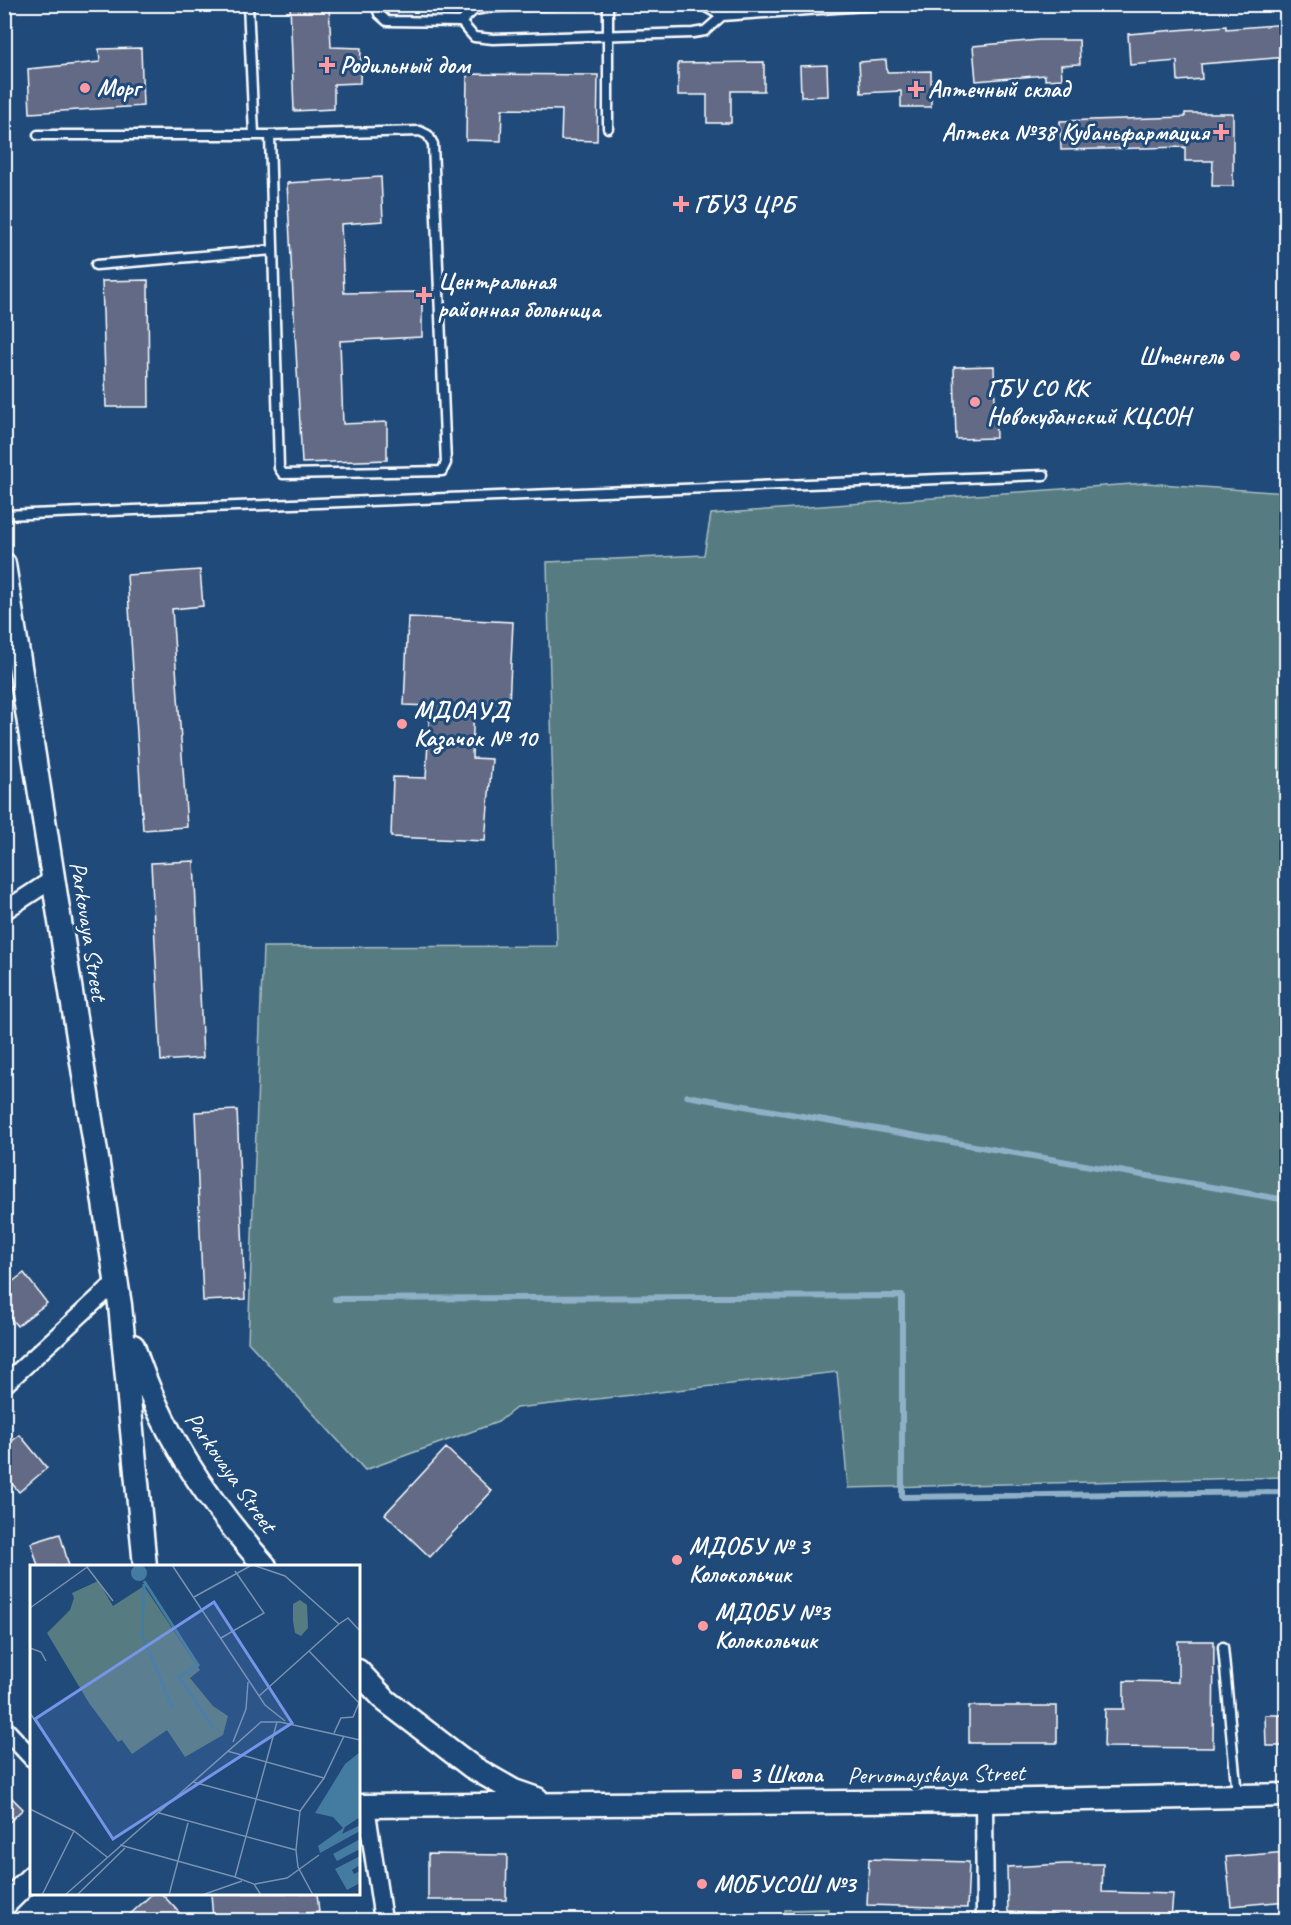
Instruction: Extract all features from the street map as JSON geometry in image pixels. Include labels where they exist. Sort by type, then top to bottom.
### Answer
[{"type":"main road","name":"Parkovaya Street","points":[[4,564],[117,1281],[145,1565]]},
{"type":"main road","name":"Parkovaya Street","points":[[120,1305],[144,1378],[162,1420],[208,1495],[238,1536],[264,1565]]},
{"type":"main road","name":"Pervomayskaya Street","points":[[360,1673],[386,1701],[472,1767],[514,1791],[550,1804]]},
{"type":"main road","name":"Pervomayskaya Street","points":[[362,1806],[984,1801],[1287,1795]]},
{"type":"main road","points":[[6,1904],[30,1879]]},
{"type":"main road","points":[[6,1904],[30,1887]]},
{"type":"street","points":[[4,911],[54,879]]},
{"type":"street","points":[[4,1385],[117,1281]]},
{"type":"street","points":[[4,1728],[30,1756]]},
{"type":"street","points":[[984,1801],[985,1920]]},
{"type":"street","points":[[362,1806],[383,1920]]},
{"type":"lane","points":[[248,4],[254,134]]},
{"type":"lane","points":[[376,4],[379,14],[387,21],[461,22],[474,10],[493,7],[578,4]]},
{"type":"lane","points":[[608,4],[608,129]]},
{"type":"lane","points":[[692,4],[704,6],[722,16]]},
{"type":"lane","points":[[461,22],[474,37],[493,39],[693,33],[705,31],[722,16],[771,9],[893,4]]},
{"type":"lane","points":[[38,135],[270,135],[420,131],[428,135],[433,144],[446,463],[442,471],[283,474],[279,468],[270,135]]},
{"type":"lane","points":[[96,265],[273,250]]},
{"type":"lane","points":[[4,515],[1044,475]]},
{"type":"lane","points":[[1223,1647],[1237,1795]]},
{"type":"green space","points":[[1146,483],[1286,493],[1286,1477],[848,1488],[837,1372],[516,1408],[498,1422],[365,1470],[248,1342],[263,947],[557,946],[547,562],[704,555],[711,514]]},
{"type":"green space","points":[[828,1909],[828,1920],[785,1920],[785,1910]]},
{"type":"building","name":"Родильный дом","points":[[290,4],[329,4],[331,47],[361,48],[360,83],[334,84],[334,109],[294,111]]},
{"type":"building","points":[[1287,24],[1287,57],[1201,64],[1202,79],[1178,81],[1177,61],[1130,65],[1128,34],[1226,26],[1226,29]]},
{"type":"building","points":[[1039,40],[1079,40],[1080,64],[1061,65],[1062,79],[1045,80],[1045,75],[976,81],[973,46]]},
{"type":"building","name":"Морг","points":[[141,48],[143,106],[30,113],[28,69],[100,62],[99,49]]},
{"type":"building","points":[[886,60],[887,72],[931,71],[931,107],[901,107],[901,91],[861,93],[859,62]]},
{"type":"building","points":[[764,62],[764,91],[731,91],[731,123],[707,123],[707,95],[678,95],[678,63]]},
{"type":"building","points":[[827,65],[828,96],[801,97],[800,66]]},
{"type":"building","points":[[467,74],[598,75],[597,141],[561,140],[562,110],[502,109],[501,141],[466,140]]},
{"type":"building","points":[[1185,113],[1233,113],[1233,186],[1212,186],[1213,161],[1185,161],[1185,147],[1061,150],[1060,121],[1185,117]]},
{"type":"building","points":[[381,177],[383,221],[341,224],[344,293],[422,292],[422,337],[340,341],[343,424],[387,422],[387,460],[302,463],[287,183]]},
{"type":"building","points":[[148,280],[149,407],[106,407],[102,281]]},
{"type":"building","name":"ГБУ СО КК Новокубанский КЦСОН","points":[[994,366],[996,438],[956,439],[954,367]]},
{"type":"building","points":[[200,570],[203,606],[172,609],[187,827],[143,830],[127,575]]},
{"type":"building","points":[[408,617],[513,622],[509,704],[474,702],[472,758],[492,759],[485,841],[391,837],[393,777],[426,778],[430,706],[404,705]]},
{"type":"building","points":[[194,861],[203,1058],[161,1061],[151,863]]},
{"type":"building","points":[[237,1110],[245,1299],[203,1301],[195,1112]]},
{"type":"building","points":[[24,1273],[47,1303],[17,1326],[4,1310],[4,1288]]},
{"type":"building","points":[[20,1435],[47,1468],[19,1492],[4,1474],[4,1447]]},
{"type":"building","points":[[446,1448],[492,1491],[430,1557],[385,1514]]},
{"type":"building","points":[[60,1534],[69,1565],[38,1565],[31,1543]]},
{"type":"building","points":[[1178,1641],[1214,1641],[1213,1748],[1104,1747],[1105,1709],[1124,1709],[1124,1681],[1178,1682]]},
{"type":"building","points":[[969,1706],[1057,1706],[1057,1743],[969,1743]]},
{"type":"building","points":[[1265,1715],[1287,1715],[1287,1746],[1266,1746]]},
{"type":"building","points":[[4,1790],[23,1809],[4,1827]]},
{"type":"building","points":[[1287,1852],[1287,1901],[1231,1906],[1226,1857]]},
{"type":"building","points":[[428,1854],[507,1855],[506,1900],[428,1900]]},
{"type":"building","points":[[869,1859],[969,1862],[967,1908],[867,1905]]},
{"type":"building","points":[[1103,1864],[1102,1892],[1173,1894],[1171,1920],[1057,1920],[1057,1915],[1008,1912],[1007,1867]]},
{"type":"building","points":[[151,1895],[163,1895],[186,1920],[124,1920]]},
{"type":"building","points":[[211,1895],[317,1895],[319,1912],[213,1920]]},
{"type":"waterway","points":[[687,1096],[1286,1200]]},
{"type":"waterway","points":[[335,1299],[902,1296],[902,1497],[1286,1492]]},
{"type":"place","name":"Родильный дом","points":[[327,65]]},
{"type":"place","name":"Морг","points":[[85,88]]},
{"type":"place","name":"Аптечный склад","points":[[916,89]]},
{"type":"place","name":"Аптека №38 Кубаньфармация","points":[[1221,132]]},
{"type":"place","name":"ГБУЗ ЦРБ","points":[[681,204]]},
{"type":"place","name":"Центральная районная больница","points":[[424,295]]},
{"type":"place","name":"Штенгель","points":[[1235,356]]},
{"type":"place","name":"ГБУ СО КК Новокубанский КЦСОН","points":[[975,402]]},
{"type":"place","name":"МДОАУД Казачок № 10","points":[[402,724]]},
{"type":"place","name":"МДОБУ № 3 Колокольчик","points":[[677,1560]]},
{"type":"place","name":"МДОБУ №3 Колокольчик","points":[[703,1626]]},
{"type":"place","name":"3 Школа","points":[[737,1774]]},
{"type":"place","name":"МОБУСОШ №3","points":[[702,1884]]}]
